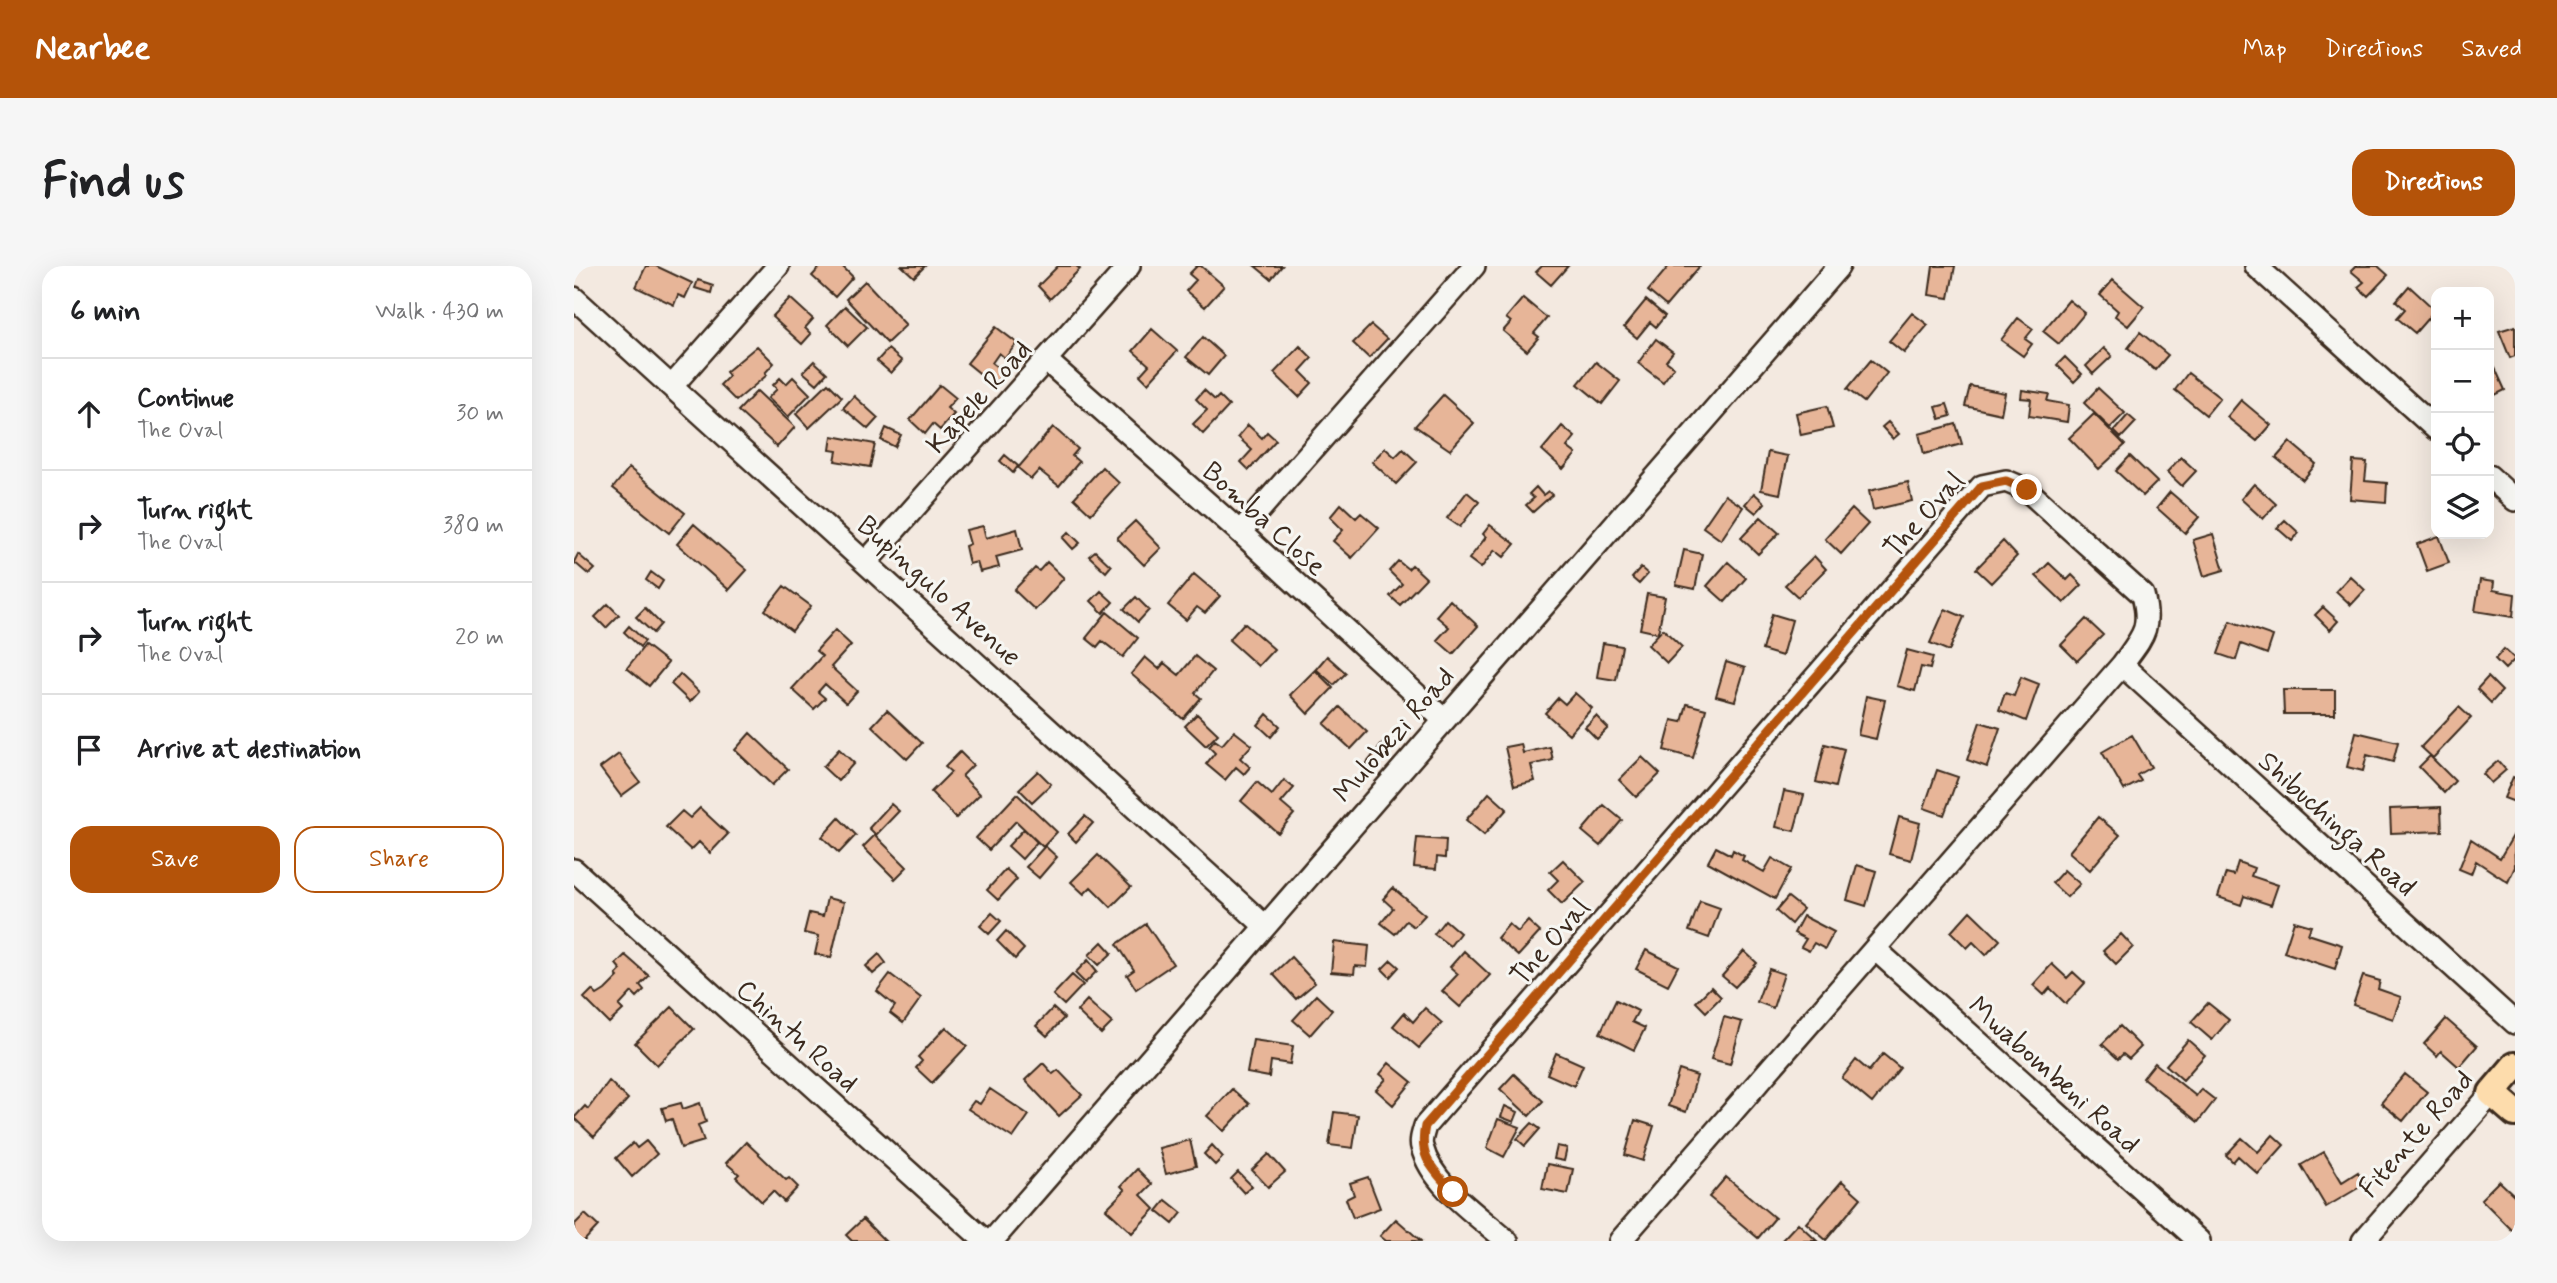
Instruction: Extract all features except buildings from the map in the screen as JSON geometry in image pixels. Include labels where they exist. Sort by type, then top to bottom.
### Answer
[{"type":"main road","name":"Fitente Road","points":[[2492,1093],[2515,1066]]},
{"type":"main road","points":[[2492,1093],[2515,1113]]},
{"type":"street","points":[[672,386],[778,266]]},
{"type":"street","name":"Kapele Road","points":[[867,561],[1129,266]]},
{"type":"street","points":[[1240,531],[1474,266]]},
{"type":"street","name":"Mulobezi Road","points":[[992,1241],[1839,266]]},
{"type":"street","points":[[2256,266],[2431,424]]},
{"type":"street","name":"Bupingulo Avenue","points":[[574,298],[867,561],[1265,926]]},
{"type":"street","name":"Bomba Close","points":[[1047,361],[1240,531],[1443,719]]},
{"type":"street","name":"The Oval","points":[[1507,1241],[1453,1192],[1429,1165],[1421,1145],[1425,1126],[1982,486],[2006,481],[2027,490],[2143,595],[2148,616],[2147,631],[2122,665],[1620,1241]]},
{"type":"street","points":[[2494,481],[2515,500]]},
{"type":"street","name":"Shibuchinga Road","points":[[2122,665],[2515,1023]]},
{"type":"street","name":"Chintu Road","points":[[574,870],[985,1241]]},
{"type":"street","name":"Mwabombeni Road","points":[[1875,949],[2199,1241]]},
{"type":"street","name":"Fitente Road","points":[[2363,1241],[2492,1093]]},
{"type":"route","points":[[1453,1192],[1429,1165],[1421,1145],[1425,1126],[1982,486],[2006,481],[2027,490]]}]
